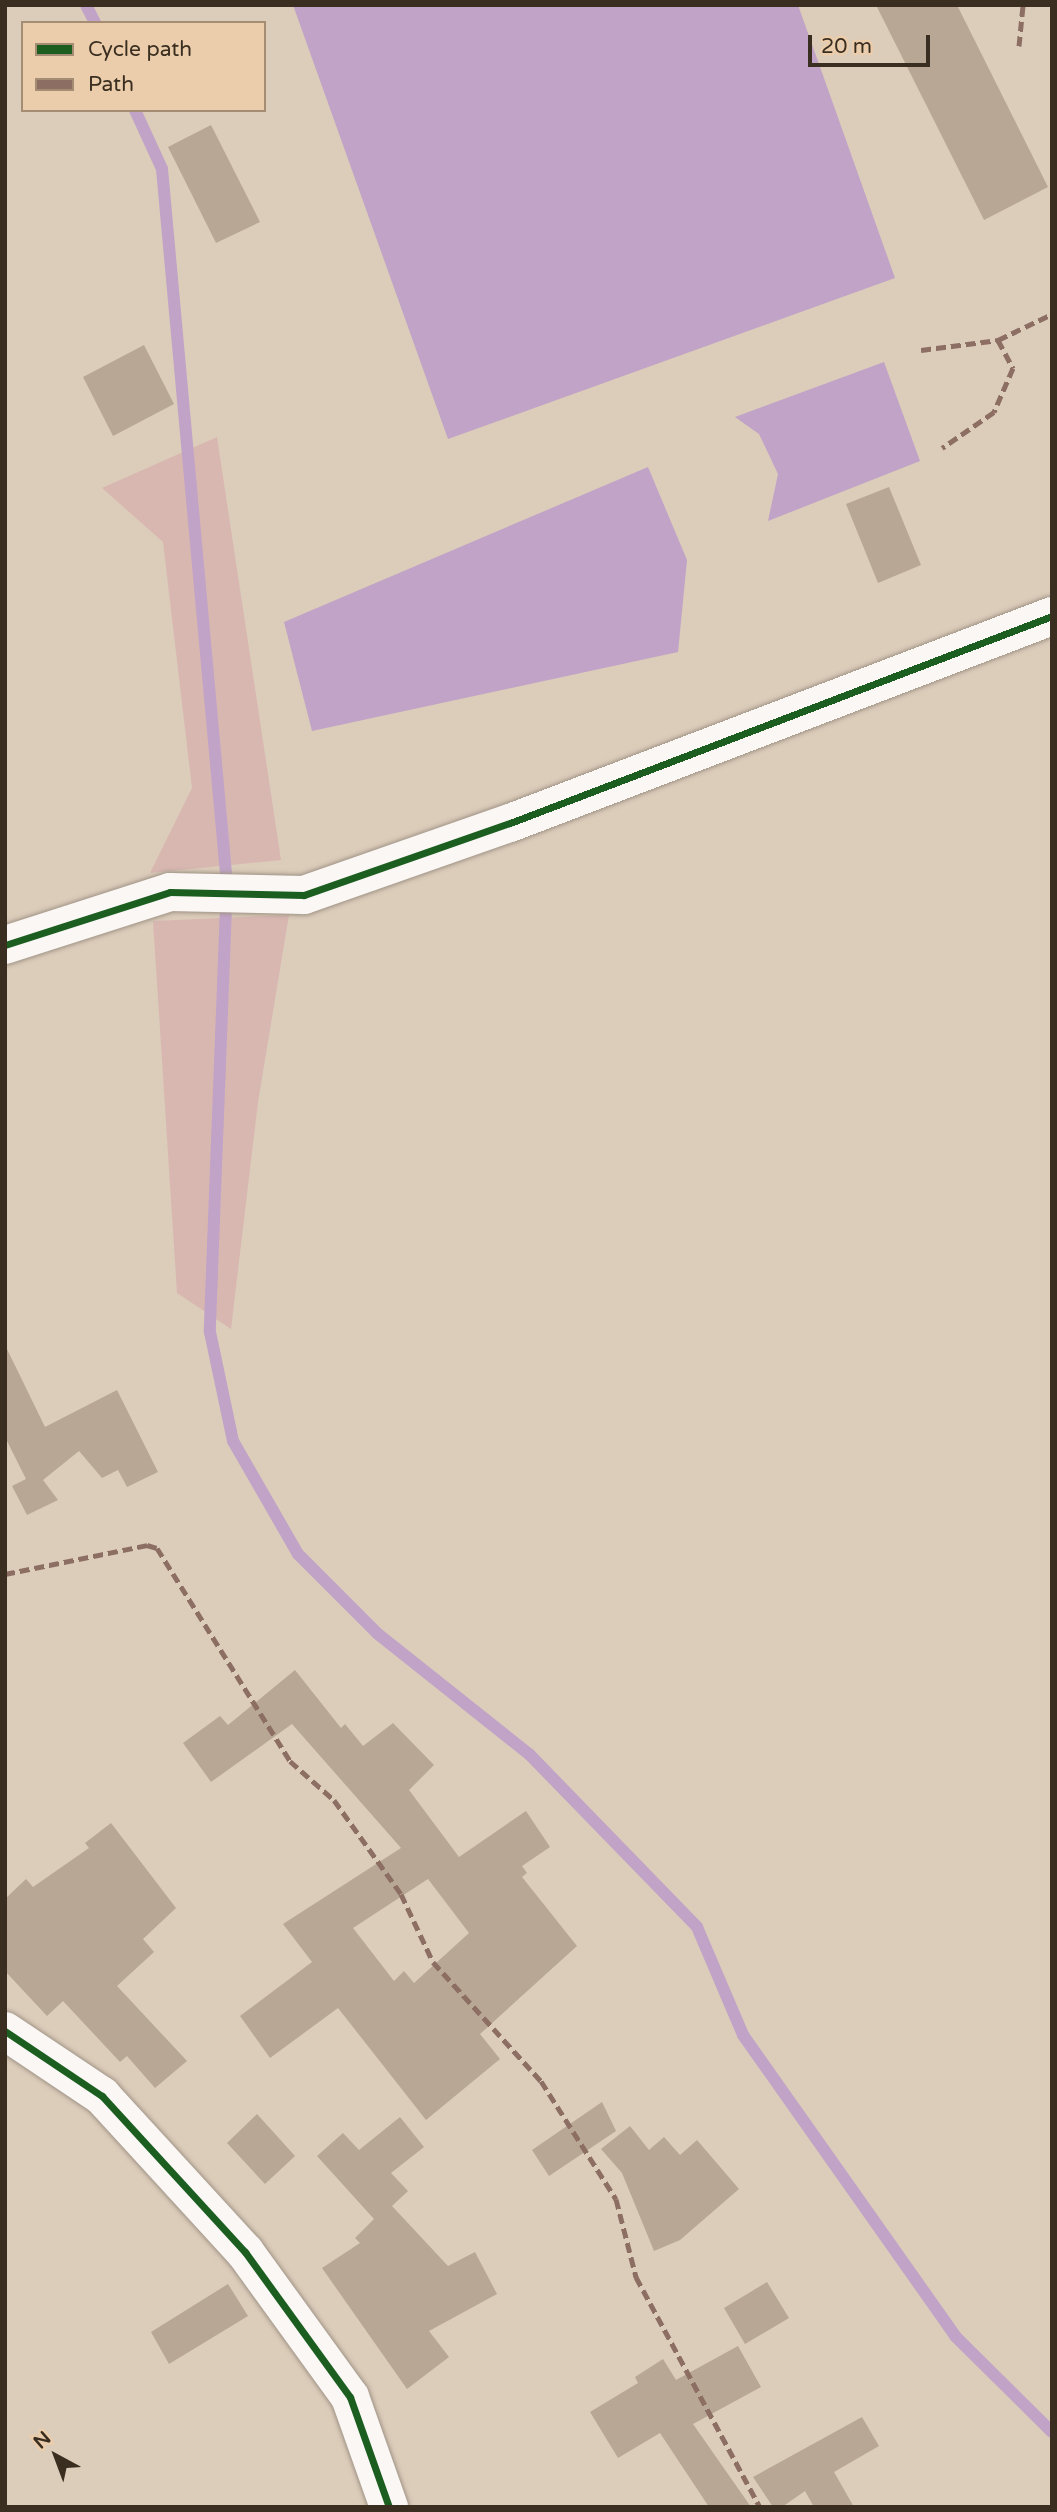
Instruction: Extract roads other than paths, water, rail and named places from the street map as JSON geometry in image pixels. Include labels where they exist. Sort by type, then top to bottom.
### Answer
[{"type":"street","points":[[5,945],[170,891],[304,895],[510,823],[1052,616]]},
{"type":"street","points":[[5,2031],[102,2096],[245,2252],[350,2397],[389,2507]]},
{"type":"waterway","points":[[86,5],[94,21]]},
{"type":"waterway","points":[[136,112],[162,169],[226,873]]},
{"type":"waterway","points":[[226,907],[210,1332],[233,1441],[298,1554],[378,1634],[530,1755],[697,1927],[743,2035],[955,2336],[1052,2432]]}]
